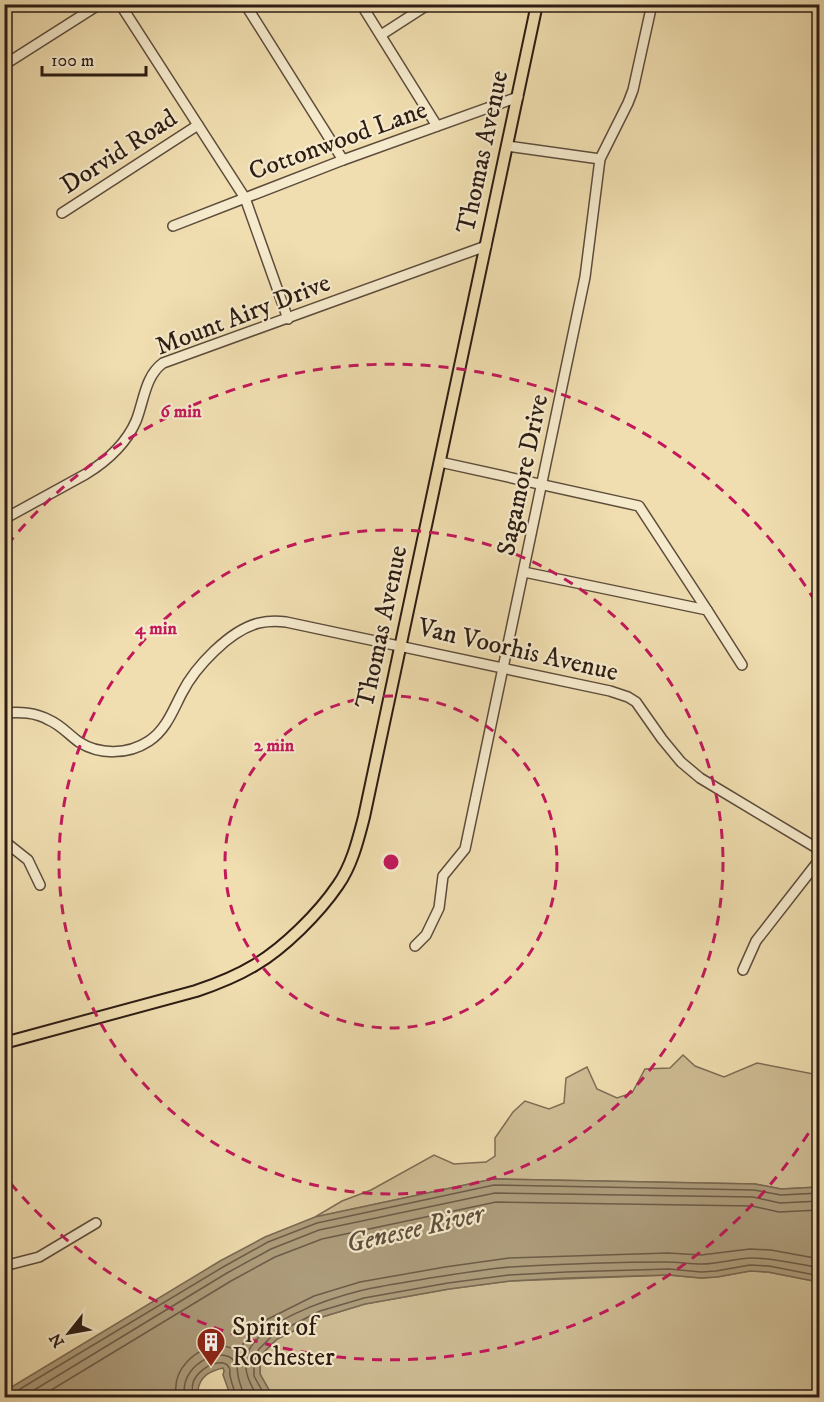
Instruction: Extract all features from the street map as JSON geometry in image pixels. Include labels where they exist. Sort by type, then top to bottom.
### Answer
[{"type":"main road","name":"Thomas Avenue","points":[[4,1043],[219,984],[257,964],[303,927],[338,885],[348,867],[357,845],[364,817],[537,4]]},
{"type":"street","points":[[4,65],[100,4]]},
{"type":"street","points":[[120,4],[245,198],[288,318]]},
{"type":"street","points":[[245,4],[343,160]]},
{"type":"street","points":[[362,4],[437,126]]},
{"type":"street","points":[[381,35],[429,4]]},
{"type":"street","name":"Sagamore Drive","points":[[415,946],[426,935],[439,908],[443,876],[465,849],[585,277],[600,159],[633,90],[652,4]]},
{"type":"street","name":"Cottonwood Lane","points":[[173,226],[343,160],[518,97]]},
{"type":"street","name":"Dorvid Road","points":[[62,213],[198,125]]},
{"type":"street","points":[[507,146],[600,159]]},
{"type":"street","name":"Mount Airy Drive","points":[[4,519],[86,474],[118,448],[128,437],[135,422],[153,372],[163,363],[486,246]]},
{"type":"street","points":[[440,462],[639,506],[742,665]]},
{"type":"street","points":[[524,572],[707,610]]},
{"type":"street","name":"Van Voorhis Avenue","points":[[4,713],[26,712],[37,715],[60,726],[86,746],[98,750],[123,751],[142,744],[158,734],[195,670],[230,637],[250,626],[268,621],[286,622],[610,691],[632,699],[681,762],[700,778],[819,850]]},
{"type":"street","points":[[4,841],[28,860],[40,885]]},
{"type":"street","points":[[743,970],[756,941],[819,859]]},
{"type":"street","points":[[4,1266],[39,1257],[96,1223]]},
{"type":"shaded area","points":[[683,1055],[695,1066],[724,1077],[757,1063],[819,1075],[819,1187],[781,1189],[755,1184],[493,1179],[315,1217],[342,1201],[371,1190],[434,1155],[454,1164],[486,1162],[495,1156],[495,1138],[513,1112],[525,1101],[549,1109],[564,1103],[566,1078],[587,1067],[597,1089],[617,1098],[632,1093],[645,1069],[670,1068]]},
{"type":"shaded area","points":[[750,1271],[768,1272],[819,1282],[819,1397],[273,1397],[260,1374],[260,1362],[264,1352],[277,1339],[322,1317],[365,1304],[510,1281],[669,1275],[701,1278]]},
{"type":"water","name":"Genesee River","points":[[493,1179],[755,1184],[781,1189],[819,1187],[819,1282],[768,1272],[750,1271],[701,1278],[669,1275],[510,1281],[449,1289],[365,1304],[322,1317],[277,1339],[264,1352],[260,1362],[260,1374],[273,1397],[231,1397],[223,1375],[223,1368],[203,1378],[198,1390],[203,1397],[5,1397],[5,1391],[220,1261],[265,1237],[315,1217]]},
{"type":"place","name":"Spirit of Rochester","points":[[211,1368]]}]
